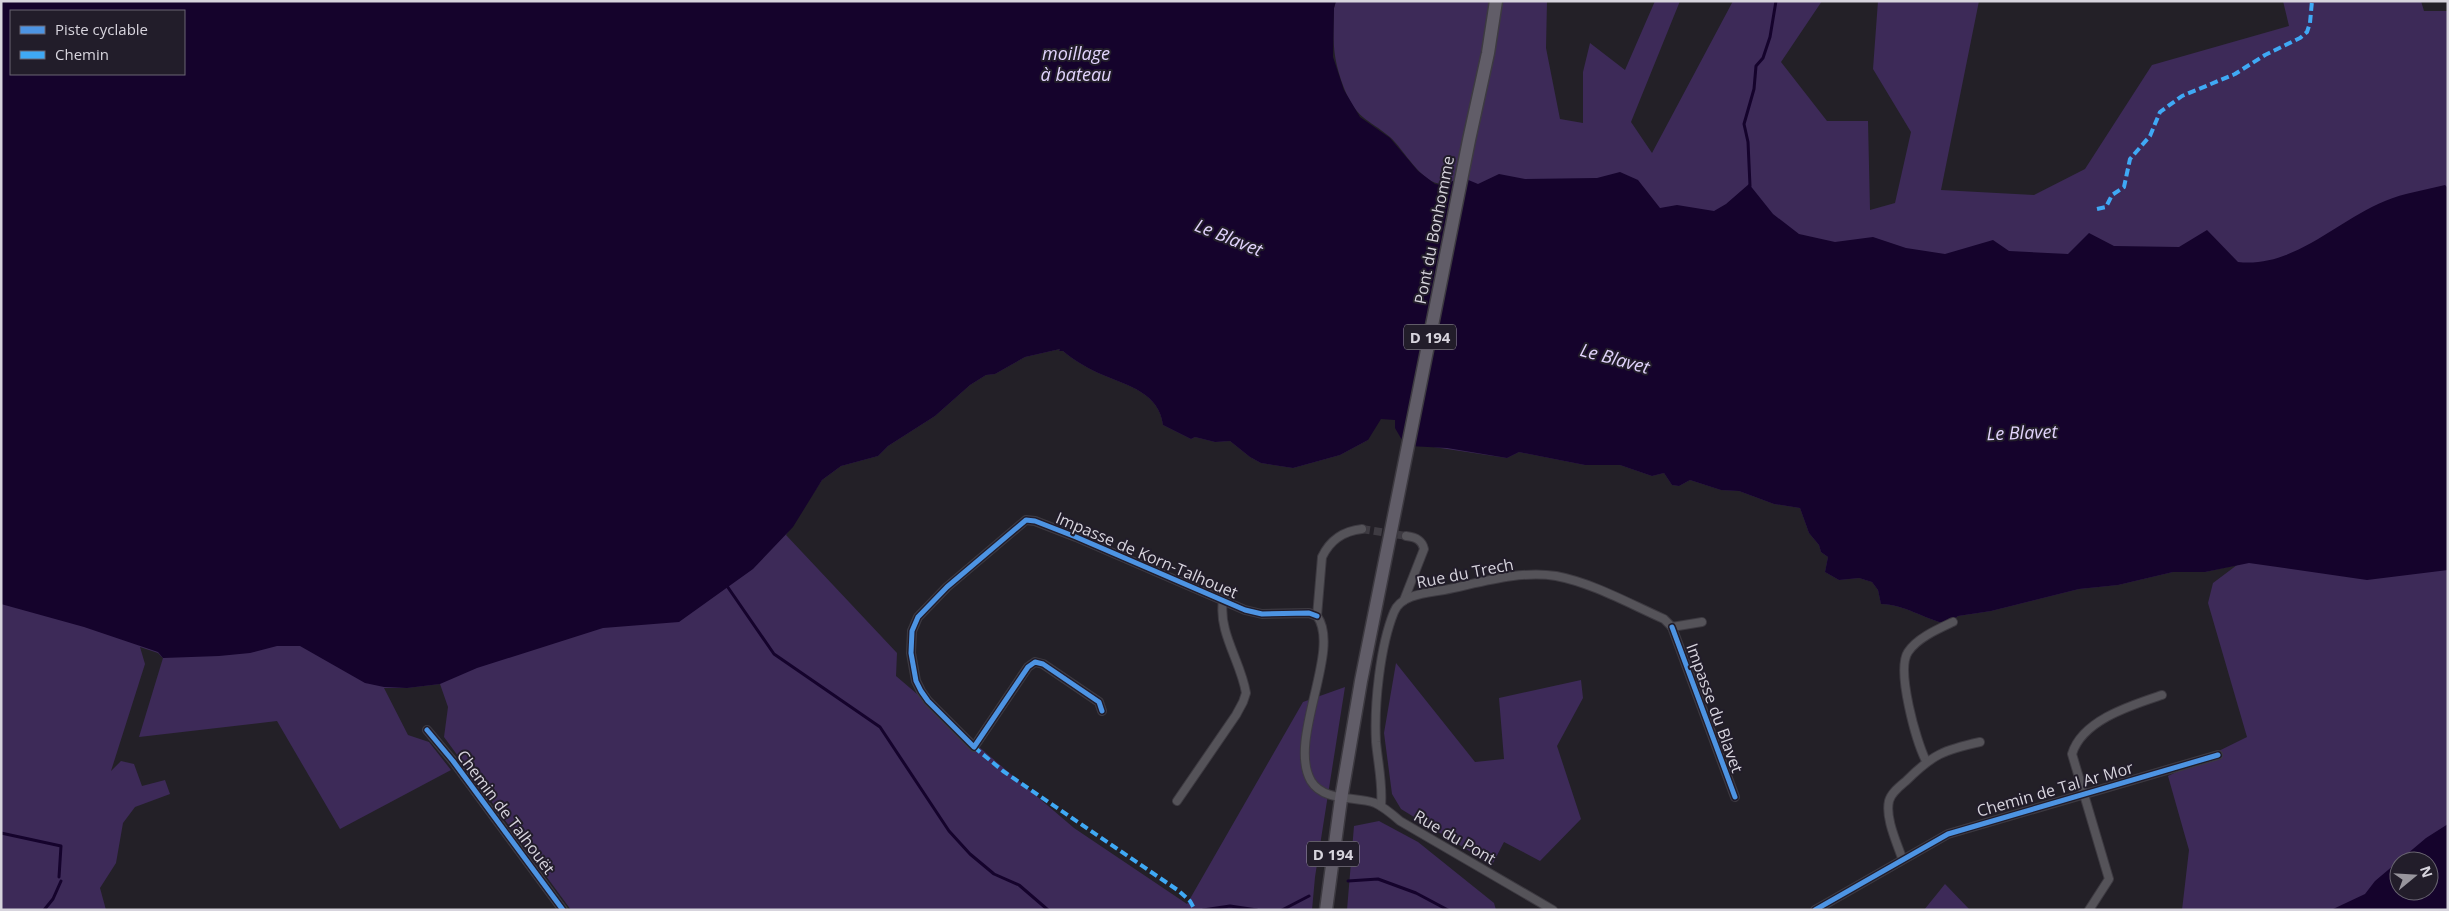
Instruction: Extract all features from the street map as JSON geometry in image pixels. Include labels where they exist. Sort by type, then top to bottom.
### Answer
[{"type":"main road","name":"D 194","points":[[1469,140],[1489,1]]},
{"type":"main road","name":"D 194","points":[[1469,140],[1488,53],[1496,1]]},
{"type":"main road","name":"Pont du Bonhomme","points":[[1341,799],[1361,680],[1469,140]]},
{"type":"main road","name":"D 194","points":[[1326,910],[1341,799]]},
{"type":"street","name":"Impasse de Korn-Talhouet","points":[[1102,711],[1100,702],[1043,664],[1036,662],[1028,667],[974,746],[920,691],[916,682],[911,653],[912,631],[918,617],[948,587],[1019,524],[1026,520],[1043,524],[1245,610],[1262,614],[1309,613],[1317,616]]},
{"type":"street","points":[[1341,799],[1322,790],[1312,782],[1305,752],[1323,648],[1323,624],[1317,616],[1320,571],[1326,549],[1339,536],[1362,528]]},
{"type":"street","points":[[1404,600],[1424,549],[1423,543],[1419,539],[1406,536]]},
{"type":"street","name":"Rue du Trech","points":[[1381,806],[1383,790],[1376,744],[1378,686],[1394,611],[1404,600],[1421,594],[1486,581],[1524,575],[1555,576],[1598,589],[1664,619],[1672,627]]},
{"type":"street","points":[[1177,801],[1236,715],[1246,693],[1226,631],[1222,612],[1223,601]]},
{"type":"street","points":[[1672,627],[1702,622]]},
{"type":"street","points":[[1926,760],[1916,735],[1909,705],[1905,659],[1910,649],[1953,622]]},
{"type":"street","name":"Impasse du Blavet","points":[[1672,627],[1735,797]]},
{"type":"street","points":[[2089,910],[2109,879],[2072,754],[2077,742],[2106,717],[2129,706],[2162,695]]},
{"type":"street","name":"Chemin de Talhouët","points":[[427,730],[453,761],[563,910]]},
{"type":"street","points":[[1902,858],[1888,812],[1889,801],[1893,793],[1926,760],[1946,750],[1980,742]]},
{"type":"street","name":"Chemin de Tal Ar Mor","points":[[1815,910],[1902,858],[1963,828],[2218,755]]},
{"type":"street","name":"Rue du Pont","points":[[1341,799],[1364,800],[1381,806],[1400,821],[1553,910]]},
{"type":"shaded area","points":[[1,1],[390,1],[1368,440],[1340,455],[1293,468],[1261,463],[1230,441],[1215,442],[1195,437],[1191,439],[1163,425],[1156,405],[1141,392],[1087,367],[1063,351],[1059,351],[1060,349],[1025,357],[995,374],[986,375],[970,385],[935,416],[888,446],[878,456],[841,466],[822,480],[786,535],[897,653],[896,676],[1074,828],[1187,904],[1303,702],[1345,687],[1315,877],[1312,910],[571,910],[444,737],[448,707],[440,684],[407,688],[384,688],[408,735],[429,742],[451,770],[340,829],[277,721],[139,737],[163,658],[158,653],[140,647],[145,664],[111,771],[121,761],[134,764],[142,786],[165,780],[170,794],[135,807],[123,823],[116,863],[100,888],[106,910],[1,910]]},
{"type":"shaded area","points":[[1336,1],[1547,1],[1546,48],[1560,119],[1583,123],[1583,72],[1590,43],[1625,70],[1655,1],[1680,1],[1631,122],[1652,153],[1733,1],[1822,1],[1781,62],[1827,121],[1868,121],[1870,210],[1895,203],[1911,132],[1873,69],[1878,1],[1979,1],[1941,190],[2034,195],[2085,169],[2152,65],[2289,26],[2283,1],[2421,1],[2424,11],[2448,11],[2448,261],[2118,321],[1453,181],[1443,184],[1434,182],[1418,170],[1390,137],[1363,117],[1348,98],[1337,67],[1334,48],[1333,30]]},
{"type":"shaded area","points":[[1427,446],[2448,452],[2448,910],[2182,910],[2189,850],[2168,776],[2247,737],[2208,603],[2213,583],[2237,565],[2205,572],[2173,572],[2118,585],[2079,589],[1991,611],[1958,616],[1947,624],[1898,606],[1881,604],[1878,590],[1872,582],[1859,578],[1839,580],[1825,572],[1828,557],[1821,552],[1819,545],[1809,533],[1800,508],[1774,504],[1739,491],[1721,490],[1690,480],[1679,486],[1672,485],[1664,473],[1652,476],[1620,465],[1585,465],[1519,452],[1507,458]]},
{"type":"shaded area","points":[[1396,663],[1475,762],[1504,759],[1499,698],[1581,680],[1583,698],[1557,746],[1581,819],[1540,861],[1504,842],[1492,865],[1401,809],[1392,794],[1384,733]]},
{"type":"shaded area","points":[[1379,821],[1418,842],[1494,903],[1496,910],[1347,910],[1354,826]]},
{"type":"shaded area","points":[[1945,884],[1970,910],[1924,910]]},
{"type":"water","points":[[1,1],[1336,1],[1334,8],[1333,57],[1344,90],[1360,117],[1390,138],[1418,171],[1435,184],[1446,186],[1453,181],[1466,179],[1478,184],[1499,174],[1525,179],[1597,178],[1620,172],[1638,180],[1660,208],[1677,205],[1714,211],[1726,204],[1749,184],[1773,214],[1799,234],[1835,242],[1873,237],[1906,248],[1945,254],[1993,240],[2009,251],[2068,254],[2089,233],[2114,246],[2179,247],[2207,230],[2238,262],[2258,262],[2278,258],[2296,251],[2367,210],[2392,198],[2445,185],[2448,188],[2448,570],[2367,580],[2249,563],[2205,572],[2173,572],[2118,585],[2079,589],[1991,611],[1958,616],[1947,624],[1898,606],[1881,604],[1878,590],[1872,582],[1859,578],[1839,580],[1825,572],[1828,557],[1821,552],[1819,545],[1809,533],[1800,508],[1774,504],[1739,491],[1721,490],[1690,480],[1679,486],[1672,485],[1664,473],[1652,476],[1620,465],[1585,465],[1519,452],[1507,458],[1447,448],[1409,446],[1402,440],[1395,428],[1395,420],[1381,419],[1368,440],[1340,455],[1293,468],[1261,463],[1230,441],[1215,442],[1195,437],[1191,439],[1163,425],[1156,405],[1141,392],[1087,367],[1063,351],[1059,351],[1060,349],[1025,357],[995,374],[986,375],[970,385],[935,416],[888,446],[878,456],[841,466],[822,480],[793,527],[753,569],[679,622],[603,628],[477,668],[440,684],[407,688],[384,687],[365,683],[300,646],[277,646],[250,653],[219,656],[163,658],[158,652],[84,627],[1,604]]},
{"type":"water","points":[[2448,824],[2448,910],[2331,910],[2365,894],[2375,881],[2389,869],[2389,901],[2439,901],[2439,851],[2411,851],[2426,838]]},
{"type":"waterway","points":[[1750,186],[1748,142],[1744,124],[1754,89],[1756,66],[1763,58],[1770,37],[1776,1]]},
{"type":"waterway","points":[[727,586],[774,654],[880,727],[949,831],[970,854],[994,874],[1019,885],[1048,910]]},
{"type":"waterway","points":[[1,833],[61,846],[59,877]]},
{"type":"waterway","points":[[1348,881],[1378,879],[1416,893],[1448,910]]},
{"type":"waterway","points":[[44,910],[53,899],[61,881]]},
{"type":"waterway","points":[[1282,910],[1309,896]]},
{"type":"waterway","points":[[1203,910],[1230,906],[1257,910]]},
{"type":"tunnel","points":[[1362,529],[1406,536]]},
{"type":"marked path","points":[[2097,209],[2106,207],[2112,195],[2124,187],[2130,159],[2150,136],[2160,112],[2182,96],[2235,74],[2265,55],[2300,38],[2307,32],[2310,23],[2312,1]]},
{"type":"marked path","points":[[974,747],[1003,771],[1179,891],[1190,901],[1195,910]]},
{"type":"cycle path","points":[[1102,711],[1099,702],[1043,664],[1035,662],[1028,667],[974,747],[928,701],[916,681],[911,653],[912,631],[918,617],[947,587],[1026,520],[1035,521],[1076,537],[1245,610],[1262,614],[1309,613],[1317,616]]},
{"type":"cycle path","points":[[1672,627],[1735,797]]},
{"type":"cycle path","points":[[427,730],[453,761],[563,910]]},
{"type":"cycle path","points":[[1815,910],[1948,834],[2218,755]]},
{"type":"water label","name":"moillage à bateau","points":[[1076,63]]},
{"type":"water label","name":"Le Blavet","points":[[1229,237]]},
{"type":"water label","name":"Le Blavet","points":[[1615,358]]},
{"type":"water label","name":"Le Blavet","points":[[2022,432]]}]
